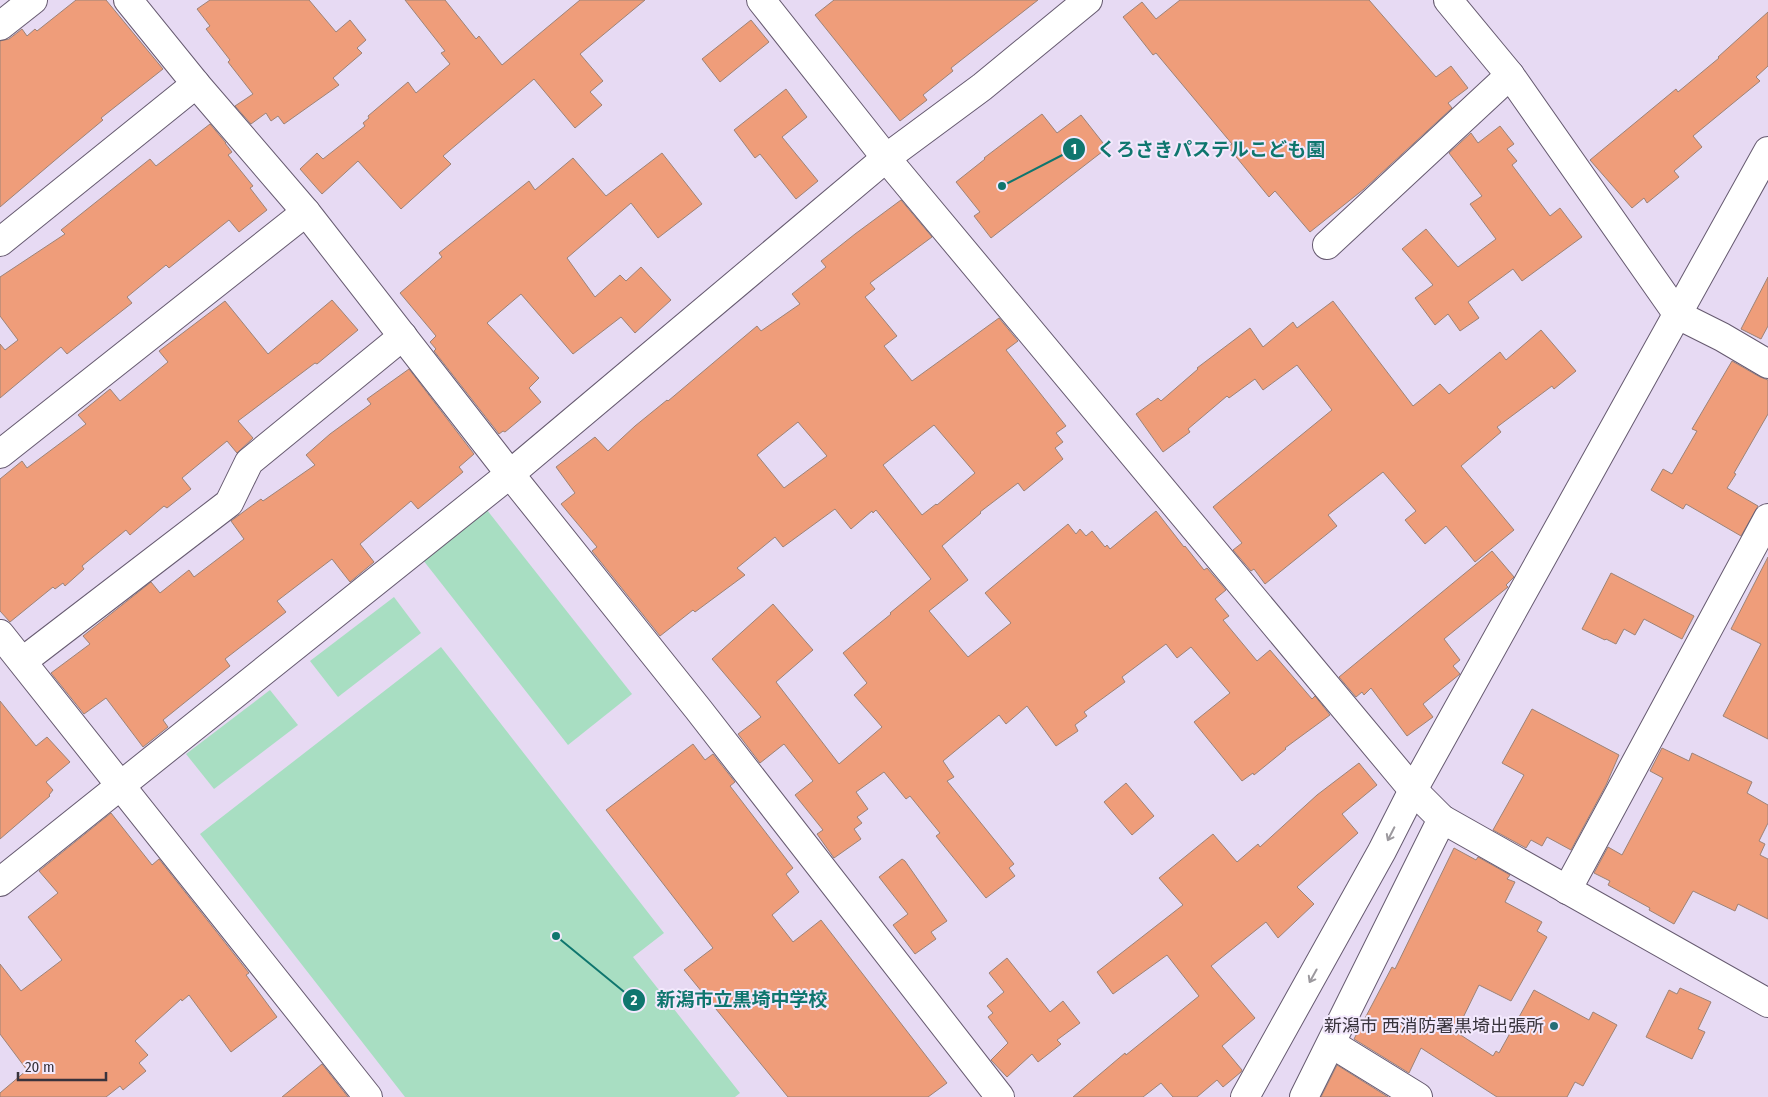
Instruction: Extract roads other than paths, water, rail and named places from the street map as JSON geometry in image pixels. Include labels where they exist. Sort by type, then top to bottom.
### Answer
[{"type":"street","points":[[0,26],[33,0]]},
{"type":"street","points":[[128,0],[196,84],[306,212],[510,474],[704,717],[1000,1097]]},
{"type":"street","points":[[761,0],[886,158],[1413,790],[1442,819],[1768,1003]]},
{"type":"street","points":[[0,882],[510,474],[886,158],[982,87],[1088,0]]},
{"type":"street","points":[[1448,0],[1510,75],[1678,315],[1722,337],[1768,364]]},
{"type":"street","points":[[1327,246],[1510,75]]},
{"type":"street","points":[[0,242],[196,84]]},
{"type":"street","points":[[1245,1097],[1382,851],[1413,790],[1768,151]]},
{"type":"street","points":[[0,454],[306,212]]},
{"type":"street","points":[[23,661],[229,503],[249,462],[403,336]]},
{"type":"street","points":[[1567,890],[1768,518]]},
{"type":"street","points":[[0,634],[368,1097]]},
{"type":"street","points":[[1304,1097],[1332,1044],[1442,819]]},
{"type":"street","points":[[1332,1044],[1418,1097]]},
{"type":"place","name":"くろさきパステルこども園","points":[[1002,186]]},
{"type":"place","name":"新潟市立黒埼中学校","points":[[556,936]]},
{"type":"place","name":"新潟市 西消防署黒埼出張所","points":[[1554,1026]]}]
